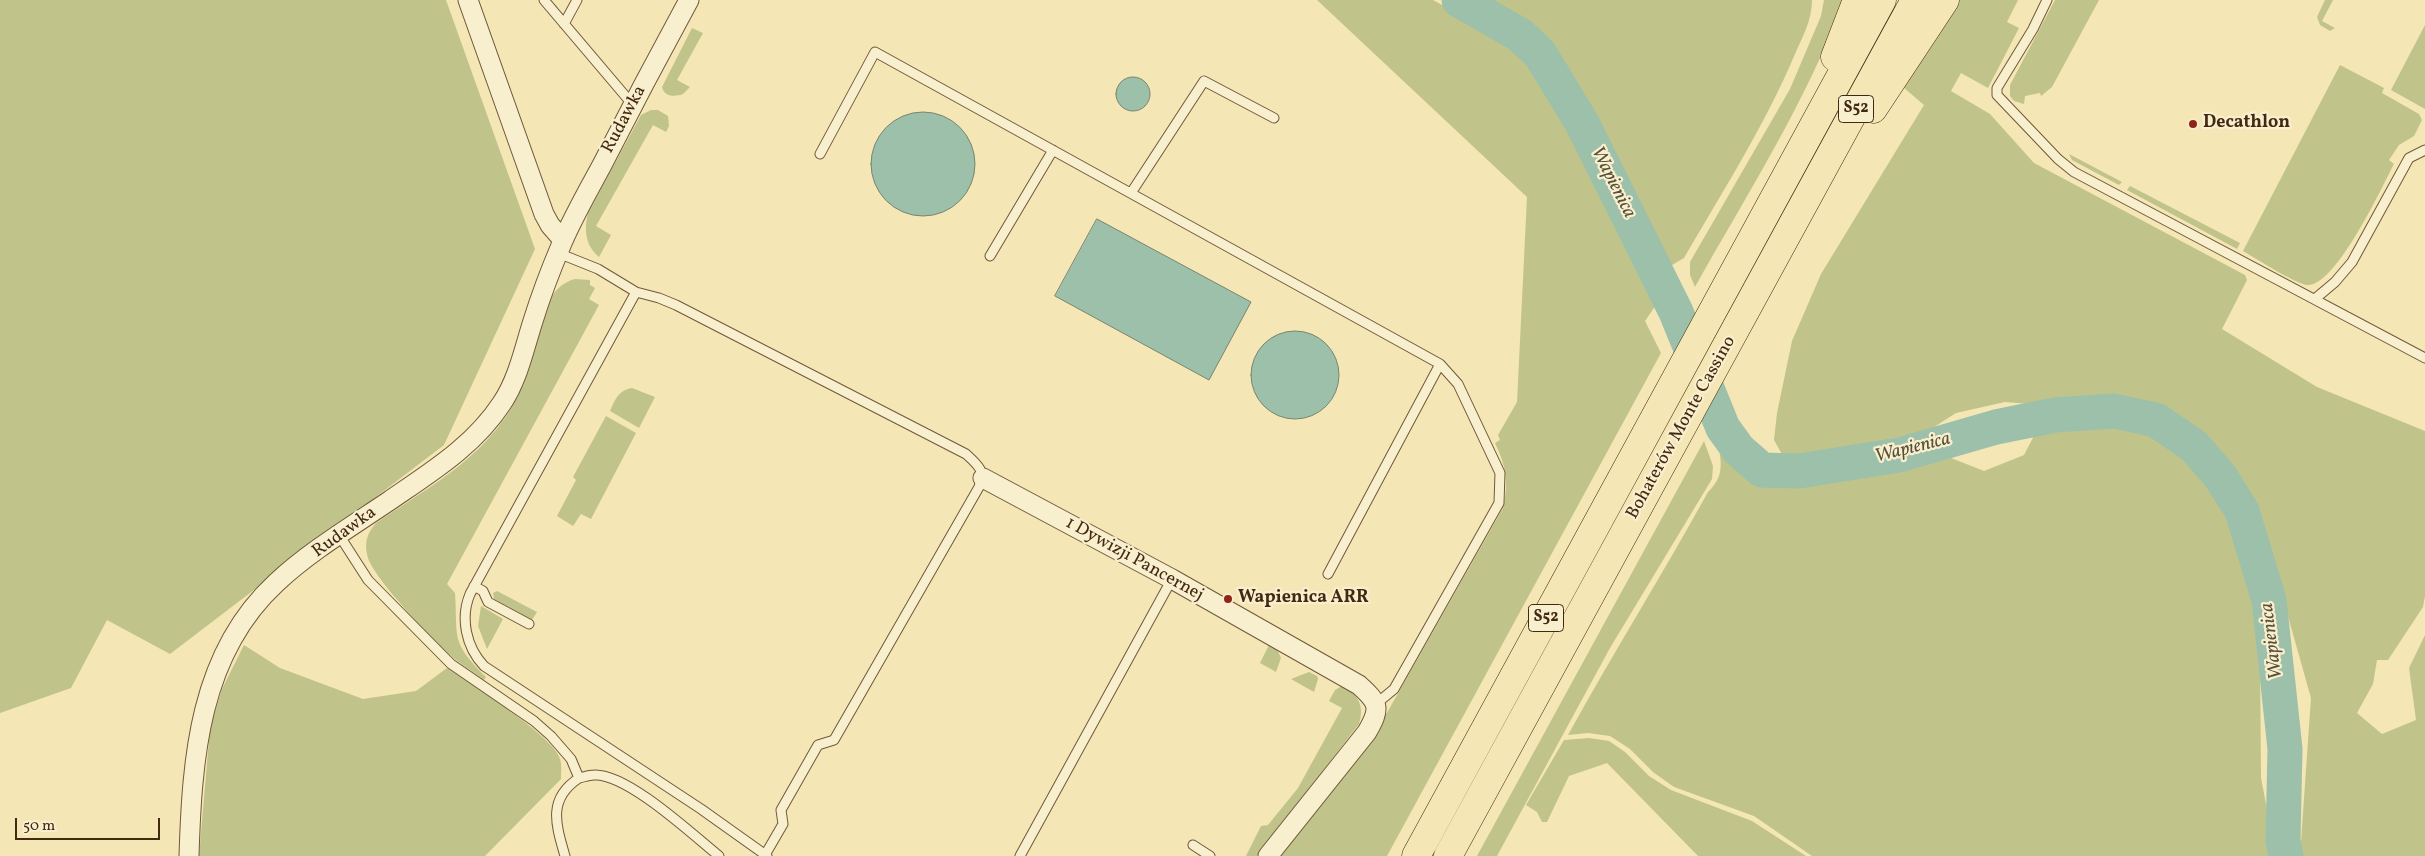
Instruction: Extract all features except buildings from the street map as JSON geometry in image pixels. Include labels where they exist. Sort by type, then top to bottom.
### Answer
[{"type":"highway","points":[[1800,152],[1857,0]]},
{"type":"highway","name":"Bohaterów Monte Cassino","points":[[1416,856],[1677,380],[1882,0]]},
{"type":"highway","name":"Bohaterów Monte Cassino","points":[[1448,856],[1915,0]]},
{"type":"highway","points":[[1796,219],[1907,60],[1945,0]]},
{"type":"street","points":[[468,0],[544,214],[560,246]]},
{"type":"street","name":"Rudawka","points":[[189,856],[195,748],[204,707],[216,671],[232,639],[252,609],[276,583],[339,535],[451,458],[477,436],[502,403],[514,379],[538,302],[560,246],[689,0]]},
{"type":"street","name":"1 Dywizji Pancernej","points":[[983,478],[1172,579],[1359,685],[1374,698],[1376,704]]},
{"type":"street","points":[[1268,856],[1367,732],[1375,719],[1376,704]]},
{"type":"lane","points":[[544,0],[633,105]]},
{"type":"lane","points":[[564,24],[577,0]]},
{"type":"lane","points":[[2047,0],[2033,30],[1997,88],[1997,95],[2058,159],[2074,172],[2316,298],[2425,358]]},
{"type":"lane","points":[[820,154],[876,52],[1440,364],[1458,384],[1500,473],[1499,502],[1394,689],[1376,704]]},
{"type":"lane","points":[[1131,193],[1204,81],[1274,118]]},
{"type":"lane","points":[[990,256],[1053,150]]},
{"type":"lane","points":[[2316,298],[2335,282],[2352,262],[2409,158],[2425,150]]},
{"type":"lane","points":[[560,246],[636,292],[676,305],[966,454],[979,466],[983,478],[834,740],[818,745],[781,810],[783,824],[766,855],[701,809],[484,666],[470,646],[465,614],[467,601],[474,586],[636,292]]},
{"type":"lane","points":[[1328,574],[1440,364]]},
{"type":"lane","points":[[339,535],[368,580],[451,664],[534,721],[551,736],[571,759],[579,778]]},
{"type":"lane","points":[[1020,856],[1172,579]]},
{"type":"lane","points":[[474,586],[483,591],[488,602],[529,624]]},
{"type":"lane","points":[[565,856],[556,826],[560,797],[566,787],[579,778],[595,775],[624,783],[647,798],[719,856]]},
{"type":"lane","points":[[1193,845],[1210,856]]},
{"type":"green space","points":[[0,0],[446,0],[535,249],[444,445],[170,654],[107,620],[71,688],[0,713]]},
{"type":"green space","points":[[1317,0],[1433,0],[1508,41],[1539,75],[1562,112],[1658,302],[1645,321],[1661,353],[1387,856],[1279,856],[1341,779],[1384,718],[1503,508],[1506,483],[1502,459],[1495,443],[1500,440],[1498,435],[1517,402],[1527,197]]},
{"type":"green space","points":[[1485,0],[1812,0],[1812,7],[1804,34],[1757,132],[1684,258],[1672,265],[1662,257],[1558,54],[1524,24]]},
{"type":"green space","points":[[1824,0],[1844,0],[1829,38],[1794,111],[1695,287],[1690,275],[1690,262],[1790,89],[1821,16]]},
{"type":"green space","points":[[1956,0],[2018,0],[2007,22],[2019,28],[1988,88],[1961,73],[1951,91],[1990,114],[2034,163],[2245,275],[2247,280],[2222,329],[2317,387],[2425,431],[2425,596],[2423,607],[2388,660],[2377,660],[2373,684],[2357,713],[2382,734],[2416,720],[2409,668],[2425,635],[2425,856],[2300,856],[2311,698],[2271,556],[2251,507],[2228,470],[2209,446],[2179,423],[2145,406],[2099,395],[2029,404],[2005,402],[1956,413],[1931,429],[1848,450],[1783,456],[1774,440],[1777,413],[1792,341],[1821,274],[1924,105],[1903,87]]},
{"type":"green space","points":[[2055,0],[2099,0],[2052,87],[2041,96],[2040,93],[2025,96],[2024,104],[2014,101],[2010,96],[2010,85]]},
{"type":"green space","points":[[2325,0],[2333,0],[2322,21],[2335,28],[2330,31],[2320,25],[2317,17]]},
{"type":"green space","points":[[2425,25],[2425,109],[2391,90]]},
{"type":"green space","points":[[692,28],[703,33],[677,80],[690,87],[683,94],[673,96],[665,93],[662,87]]},
{"type":"green space","points":[[2340,65],[2384,88],[2382,93],[2419,114],[2422,120],[2414,136],[2399,145],[2389,160],[2394,164],[2369,213],[2344,254],[2331,271],[2318,282],[2307,285],[2243,251]]},
{"type":"green space","points":[[651,110],[658,110],[668,116],[669,126],[666,132],[653,125],[596,226],[611,235],[599,257],[588,242],[586,225],[588,213],[641,115]]},
{"type":"green space","points":[[2069,154],[2122,182],[2119,185],[2072,160]]},
{"type":"green space","points":[[2130,186],[2240,243],[2237,249],[2127,190]]},
{"type":"green space","points":[[575,279],[590,280],[590,285],[595,288],[589,299],[599,305],[447,584],[455,593],[458,639],[461,647],[474,665],[486,677],[484,680],[459,663],[447,652],[394,596],[373,568],[368,558],[367,540],[370,531],[376,523],[461,464],[496,429],[511,408],[524,384],[545,308],[562,285]]},
{"type":"green space","points":[[632,388],[655,397],[639,428],[610,411],[620,393]]},
{"type":"green space","points":[[606,416],[636,433],[591,519],[581,514],[573,526],[557,516],[576,480],[573,477]]},
{"type":"green space","points":[[2082,421],[2137,424],[2170,439],[2207,480],[2238,532],[2256,605],[2260,656],[2261,778],[2276,856],[1812,856],[1754,816],[1674,787],[1653,772],[1630,749],[1610,736],[1588,733],[1568,735],[1708,492],[1718,479],[1721,466],[1717,435],[1744,468],[1768,479],[1809,477],[1878,467],[1941,454],[1984,471],[2024,455],[2036,432]]},
{"type":"green space","points":[[1704,441],[1713,466],[1712,479],[1610,648],[1497,856],[1477,856]]},
{"type":"green space","points":[[497,591],[537,612],[532,620],[494,599],[493,593]]},
{"type":"green space","points":[[481,606],[503,619],[487,649],[478,626]]},
{"type":"green space","points":[[244,645],[280,668],[363,699],[416,691],[447,668],[528,724],[555,749],[560,759],[561,779],[485,856],[199,856],[210,728],[222,689]]},
{"type":"green space","points":[[1269,645],[1277,649],[1281,658],[1276,672],[1260,663]]},
{"type":"green space","points":[[1309,672],[1317,676],[1318,679],[1314,692],[1291,679]]},
{"type":"green space","points":[[1340,687],[1346,687],[1358,699],[1361,708],[1359,724],[1257,856],[1246,856],[1261,826],[1268,825],[1298,788],[1342,708],[1329,701],[1335,690]]},
{"type":"green space","points":[[1589,738],[1609,741],[1625,752],[1649,776],[1671,790],[1752,821],[1806,856],[1698,856],[1607,763],[1569,776],[1547,822],[1542,822],[1537,812],[1526,805],[1564,740]]},
{"type":"shaded area","points":[[1133,77],[1140,78],[1145,82],[1149,87],[1149,101],[1145,106],[1140,110],[1133,111],[1126,110],[1121,106],[1117,101],[1116,94],[1117,87],[1121,82],[1126,78]]},
{"type":"shaded area","points":[[923,112],[943,116],[960,127],[971,144],[975,164],[971,184],[960,201],[943,212],[923,216],[903,212],[886,201],[875,184],[871,164],[875,144],[886,127],[903,116]]},
{"type":"shaded area","points":[[1097,219],[1251,302],[1209,380],[1055,296]]},
{"type":"shaded area","points":[[1295,331],[1312,335],[1326,344],[1335,358],[1339,375],[1335,392],[1326,406],[1312,415],[1295,419],[1278,415],[1264,406],[1255,392],[1251,375],[1255,358],[1264,344],[1278,335]]},
{"type":"waterway","name":"Wapienica","points":[[1459,0],[1520,35],[1540,54],[1582,123],[1676,312],[1723,428],[1739,450],[1762,470],[1799,471],[1899,455],[1996,427],[2055,415],[2114,411],[2156,420],[2194,446],[2220,476],[2242,511],[2269,600],[2285,749],[2283,840],[2286,856]]},
{"type":"place","name":"Decathlon","points":[[2193,124]]},
{"type":"place","name":"Wapienica ARR","points":[[1228,599]]}]
